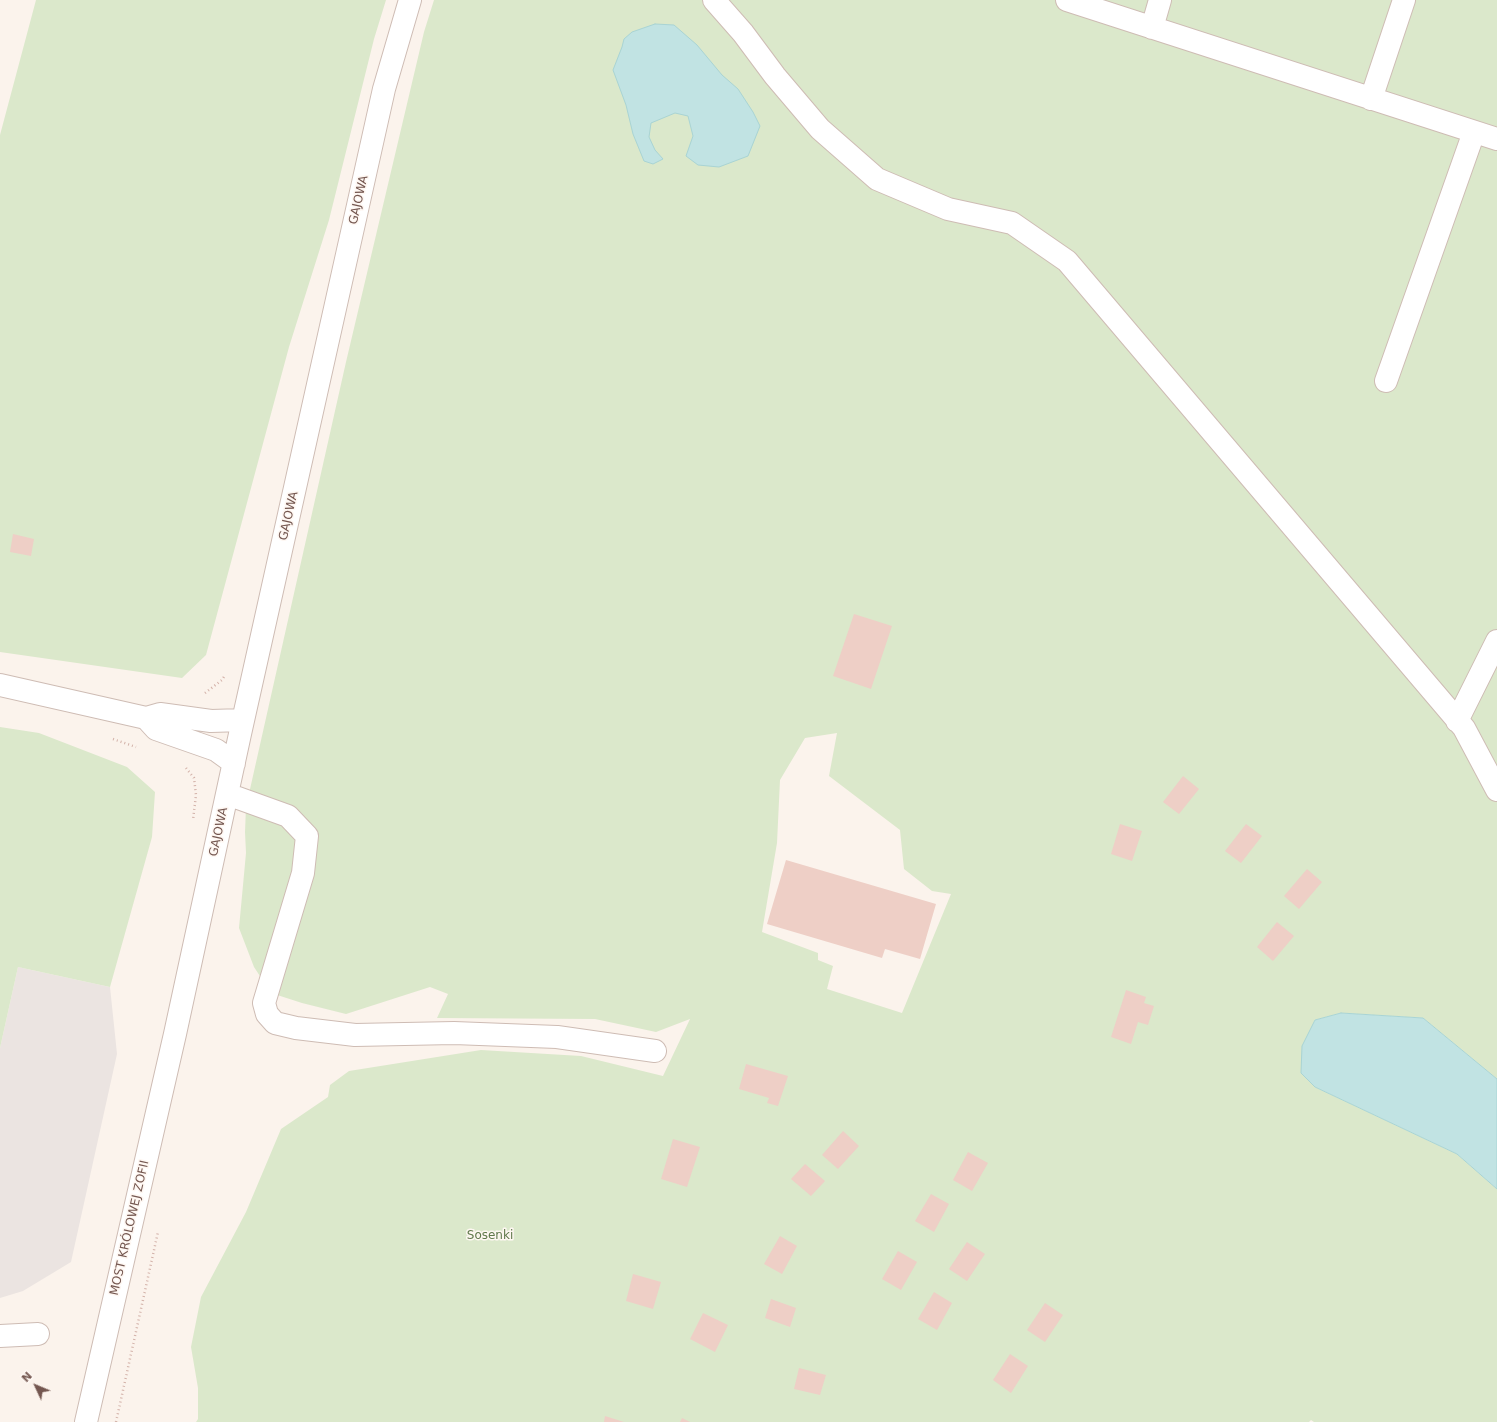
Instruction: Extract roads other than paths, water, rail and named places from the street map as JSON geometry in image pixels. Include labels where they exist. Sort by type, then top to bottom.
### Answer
[{"type":"street","name":"GAJOWA","points":[[175,1034],[243,720],[384,89],[410,0]]},
{"type":"street","points":[[714,0],[743,33],[775,76],[820,129],[877,179],[948,209],[1012,223],[1067,261],[1464,728],[1497,790]]},
{"type":"street","points":[[1067,0],[1497,139]]},
{"type":"street","points":[[1152,28],[1160,0]]},
{"type":"street","points":[[1371,99],[1404,0]]},
{"type":"street","points":[[1386,381],[1474,132]]},
{"type":"street","points":[[1457,721],[1497,641]]},
{"type":"street","points":[[0,685],[146,718],[160,714],[212,721],[243,720]]},
{"type":"street","points":[[146,718],[156,729],[216,750],[234,763]]},
{"type":"street","points":[[227,794],[288,816],[307,836],[303,873],[264,1003],[267,1014],[275,1023],[296,1028],[355,1035],[454,1033],[557,1037],[655,1051]]},
{"type":"street","name":"MOST KRÓLOWEJ ZOFII","points":[[86,1422],[175,1034]]},
{"type":"street","points":[[0,1336],[38,1334]]},
{"type":"water","points":[[655,24],[674,25],[697,45],[722,75],[738,89],[760,126],[748,156],[719,167],[698,165],[686,156],[693,136],[688,116],[675,113],[651,123],[649,137],[655,150],[663,159],[653,164],[644,161],[633,134],[626,105],[613,70],[624,39],[632,32]]},
{"type":"water","points":[[1341,1013],[1423,1018],[1497,1079],[1497,1189],[1457,1154],[1315,1087],[1301,1073],[1302,1046],[1315,1020]]},
{"type":"park label","name":"Sosenki","points":[[490,1236]]}]
